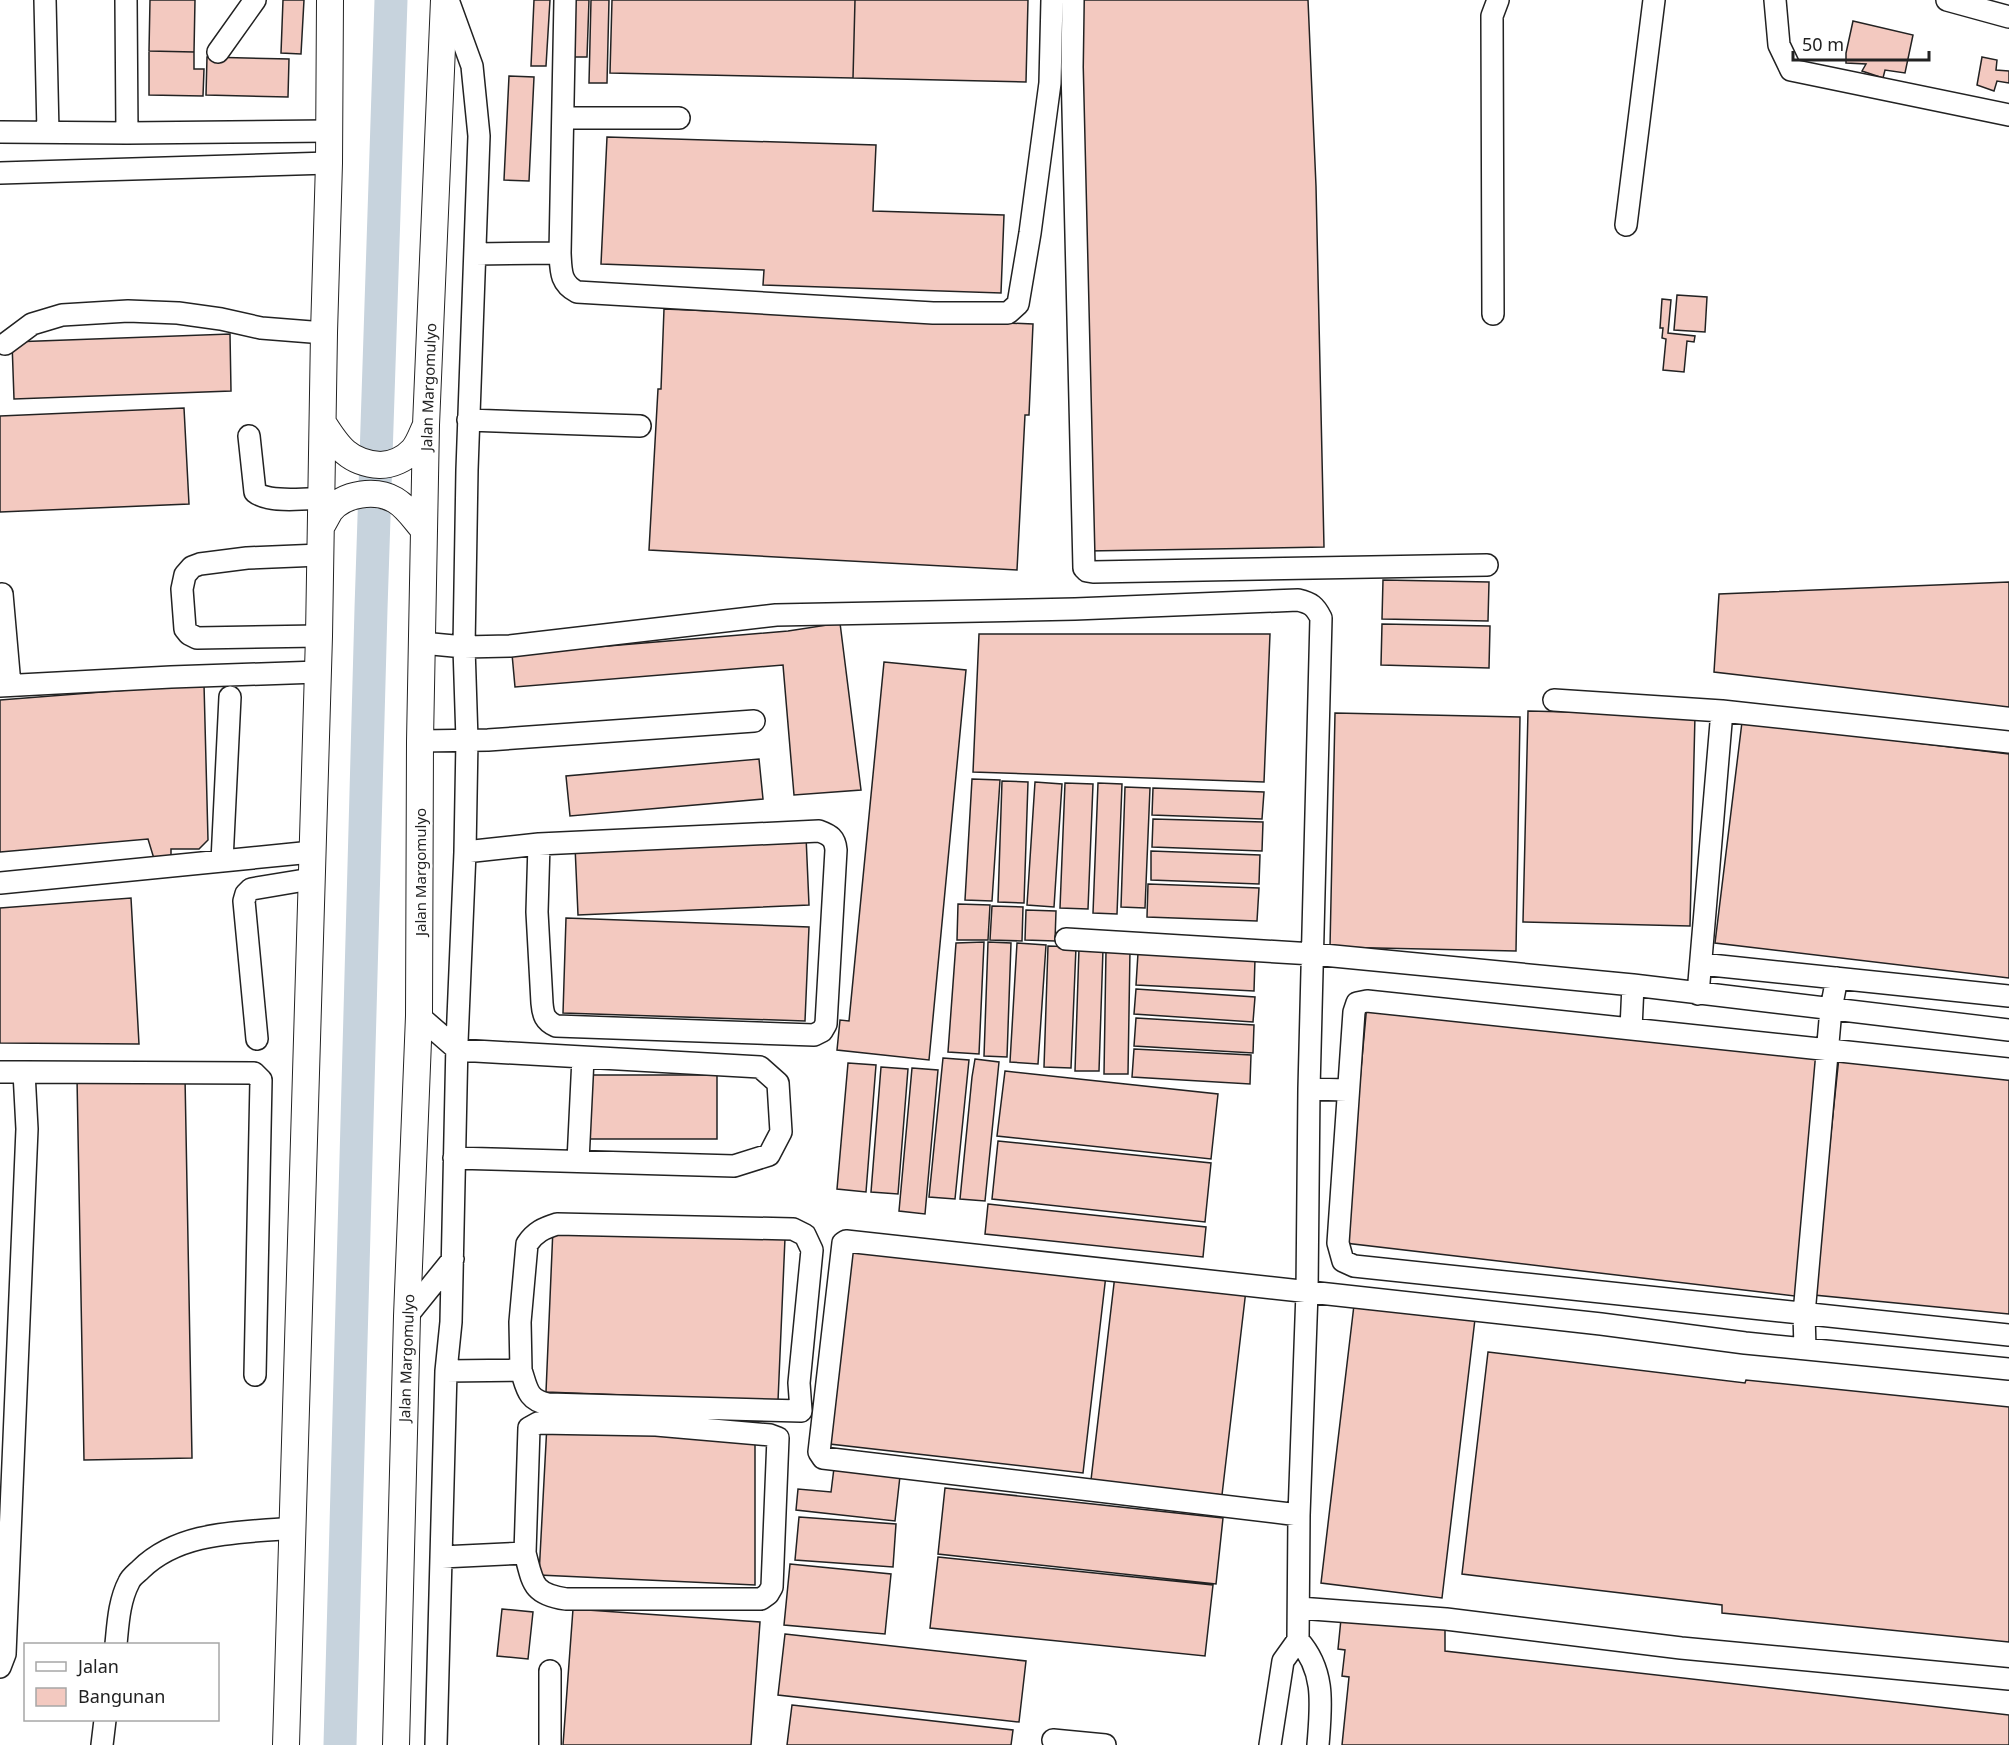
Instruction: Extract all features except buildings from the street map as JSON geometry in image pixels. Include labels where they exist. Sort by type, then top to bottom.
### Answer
[{"type":"main road","points":[[286,1745],[320,555],[325,512],[328,431],[324,333],[329,163],[330,0]]},
{"type":"main road","name":"Jalan Margomulyo","points":[[396,1745],[419,1016],[422,434],[446,0]]},
{"type":"main road","points":[[328,431],[356,461],[386,465],[400,460],[413,450],[422,434]]},
{"type":"main road","points":[[325,512],[353,496],[373,493],[385,495],[396,501],[420,525]]},
{"type":"street","points":[[45,0],[48,132]]},
{"type":"street","points":[[126,0],[127,133]]},
{"type":"street","points":[[218,52],[255,0]]},
{"type":"street","points":[[436,1745],[446,1371],[451,1322],[454,1158],[465,852],[467,741],[464,647],[468,420],[479,136],[472,66],[446,0]]},
{"type":"street","points":[[565,0],[560,253],[561,275],[565,284],[577,292],[933,313],[1008,313],[1018,304],[1050,83],[1052,0]]},
{"type":"street","points":[[1073,0],[1072,78],[1084,568],[1093,572],[1487,565]]},
{"type":"street","points":[[1493,314],[1492,16],[1498,0]]},
{"type":"street","points":[[1626,225],[1654,0]]},
{"type":"street","points":[[1775,0],[1779,45],[1791,70],[2009,115]]},
{"type":"street","points":[[1947,0],[2009,17]]},
{"type":"street","points":[[563,118],[679,118]]},
{"type":"street","points":[[0,132],[329,131]]},
{"type":"street","points":[[0,173],[329,163]]},
{"type":"street","points":[[475,254],[560,253]]},
{"type":"street","points":[[5,344],[32,324],[62,315],[128,311],[178,313],[261,328],[324,333]]},
{"type":"street","points":[[468,420],[640,426]]},
{"type":"street","points":[[249,436],[255,492],[260,496],[282,499],[325,512]]},
{"type":"street","points":[[319,636],[197,638],[185,629],[182,589],[185,575],[192,567],[200,564],[247,558],[320,555]]},
{"type":"street","points":[[2,594],[5,686],[318,672]]},
{"type":"street","points":[[422,643],[464,647],[510,646],[776,615],[1075,609],[1298,600],[1316,607],[1321,618],[1309,1089],[1307,1292],[1299,1515],[1298,1640],[1283,1662],[1270,1745]]},
{"type":"street","points":[[222,861],[230,697]]},
{"type":"street","points":[[1554,700],[1722,711],[2009,742]]},
{"type":"street","points":[[1698,994],[1722,711]]},
{"type":"street","points":[[420,741],[467,741],[754,721]]},
{"type":"street","points":[[465,852],[539,844],[819,831],[830,835],[836,841],[836,850],[826,1024],[822,1031],[813,1035],[556,1026],[548,1022],[543,1015],[537,912],[539,844]]},
{"type":"street","points":[[0,883],[312,852]]},
{"type":"street","points":[[257,1039],[244,901],[246,894],[251,889],[311,879]]},
{"type":"street","points":[[1066,939],[1313,954],[1633,985],[2000,1029],[2002,995],[1701,964]]},
{"type":"street","points":[[1805,1348],[1804,1314],[1831,1009],[1837,978]]},
{"type":"street","points":[[1631,1029],[1633,985]]},
{"type":"street","points":[[2009,1068],[1367,1000],[1358,1003],[1354,1012],[1338,1243],[1343,1261],[1354,1266],[2009,1335]]},
{"type":"street","points":[[419,1016],[458,1050],[760,1067],[777,1083],[781,1132],[769,1155],[734,1166],[454,1158]]},
{"type":"street","points":[[578,1161],[583,1058]]},
{"type":"street","points":[[0,1072],[254,1073],[261,1080],[255,1375]]},
{"type":"street","points":[[0,1667],[5,1654],[26,1185],[27,1129],[24,1072]]},
{"type":"street","points":[[1309,1089],[1347,1090]]},
{"type":"street","points":[[557,1224],[793,1229],[805,1235],[812,1250],[799,1383],[801,1411],[548,1404],[534,1401],[531,1398],[521,1370],[520,1322],[526,1244],[532,1236],[544,1228],[557,1224]]},
{"type":"street","points":[[1299,1515],[823,1458],[819,1452],[842,1244],[846,1241],[1601,1324],[1745,1343],[2009,1369]]},
{"type":"street","points":[[408,1316],[453,1259]]},
{"type":"street","points":[[1601,1324],[1604,1293]]},
{"type":"street","points":[[1971,1365],[1974,1331]]},
{"type":"street","points":[[446,1371],[521,1370]]},
{"type":"street","points":[[533,1424],[656,1425],[770,1435],[777,1438],[772,1587],[761,1599],[566,1599],[549,1596],[540,1592],[533,1583],[525,1553],[529,1428],[533,1424]]},
{"type":"street","points":[[116,1643],[122,1598],[129,1580],[150,1560],[172,1548],[203,1537],[293,1528]]},
{"type":"street","points":[[442,1557],[525,1553]]},
{"type":"street","points":[[1299,1608],[1446,1619],[1681,1648],[2009,1678]]},
{"type":"street","points":[[1298,1640],[1308,1651],[1320,1683],[1317,1745]]},
{"type":"street","points":[[550,1671],[550,1745]]},
{"type":"street","points":[[102,1745],[105,1721]]},
{"type":"street","points":[[1053,1740],[1105,1745]]},
{"type":"waterway","points":[[340,1745],[371,609],[391,0]]}]
